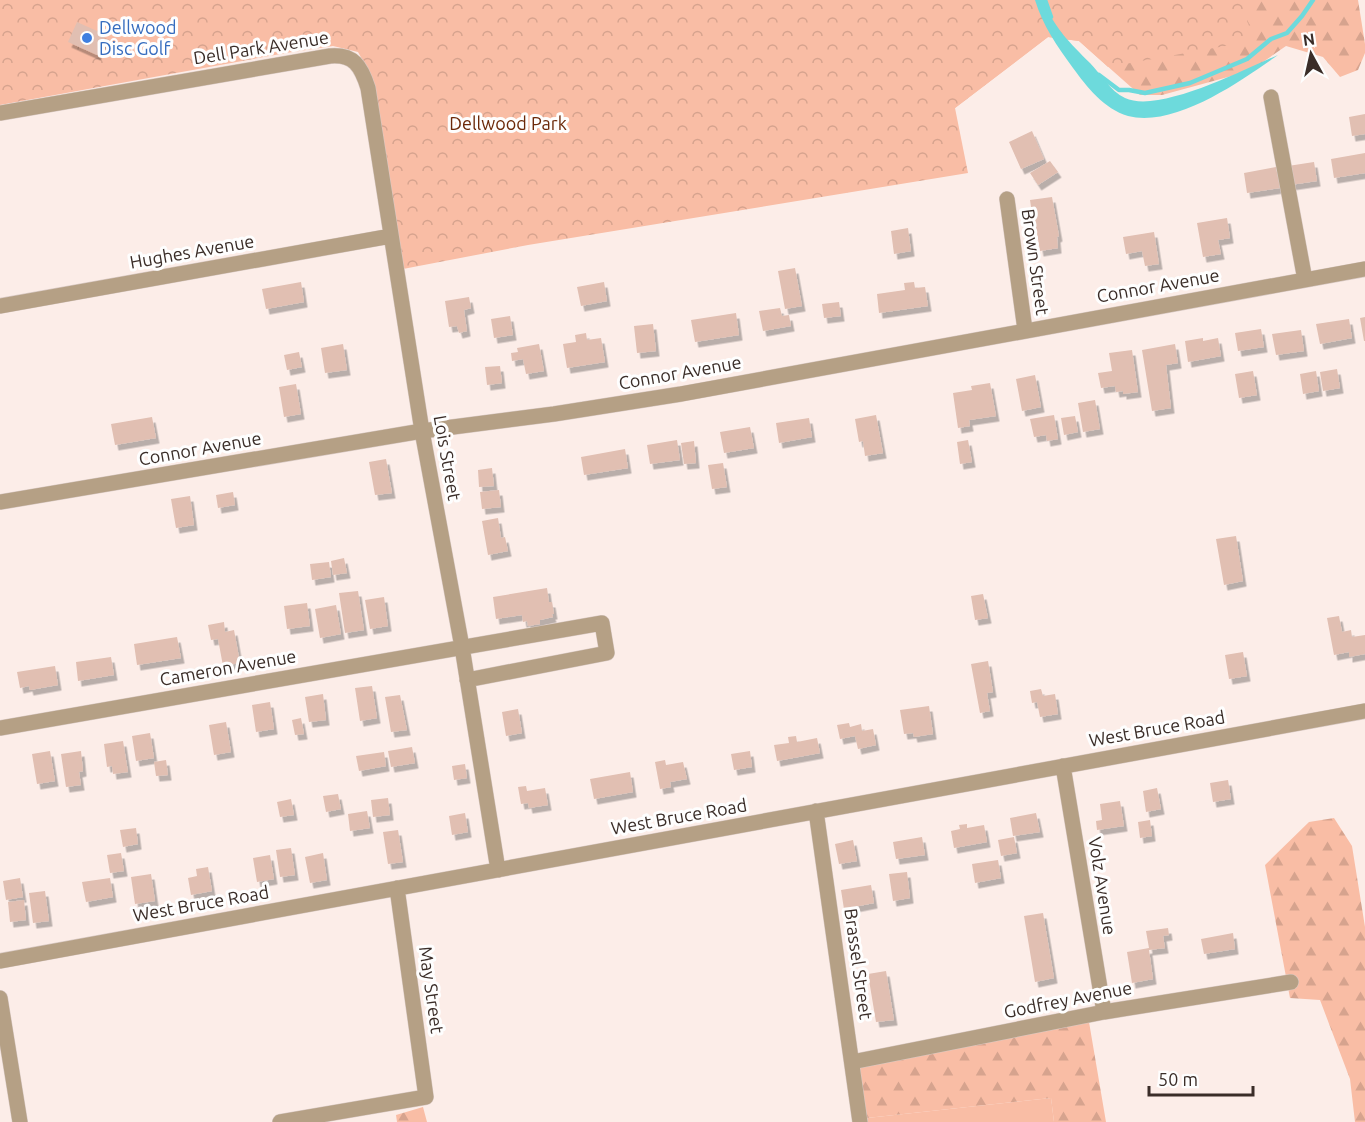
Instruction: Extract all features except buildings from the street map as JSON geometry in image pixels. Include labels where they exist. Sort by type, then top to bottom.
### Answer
[{"type":"street","name":"Dell Park Avenue","points":[[0,113],[330,56],[342,55],[350,58]]},
{"type":"street","name":"Lois Street","points":[[350,58],[359,66],[368,88],[422,431],[462,647],[498,870]]},
{"type":"street","points":[[1271,97],[1305,280]]},
{"type":"street","name":"Brown Street","points":[[1006,199],[1025,330]]},
{"type":"street","name":"Hughes Avenue","points":[[0,306],[391,236]]},
{"type":"street","name":"Connor Avenue","points":[[0,502],[422,431],[554,414],[681,394],[1365,269]]},
{"type":"street","name":"Cameron Avenue","points":[[0,728],[602,623],[607,653],[467,680]]},
{"type":"street","name":"West Bruce Road","points":[[0,961],[1365,711]]},
{"type":"street","name":"Volz Avenue","points":[[1063,766],[1104,1012]]},
{"type":"street","name":"Brassel Street","points":[[816,811],[860,1122]]},
{"type":"street","name":"May Street","points":[[280,1122],[426,1097],[397,888]]},
{"type":"street","name":"Godfrey Avenue","points":[[852,1062],[1104,1012],[1291,982]]},
{"type":"street","points":[[0,998],[20,1122]]},
{"type":"green space","name":"Dellwood Park","points":[[0,0],[1242,0],[1253,41],[1108,67],[1079,41],[1048,37],[955,108],[968,173],[528,245],[403,269],[373,79],[358,52],[333,46],[0,105]]},
{"type":"green space","points":[[937,0],[1358,0],[1365,53],[1358,70],[1340,77],[1323,57],[1286,46],[1250,71],[1162,95],[1140,95],[1079,41],[1048,37],[955,108]]},
{"type":"green space","points":[[1334,818],[1352,846],[1365,927],[1365,1122],[1355,1122],[1350,1079],[1320,1000],[1290,998],[1265,865],[1309,822]]},
{"type":"green space","points":[[1089,1022],[1106,1122],[1054,1122],[1051,1098],[867,1118],[859,1065]]},
{"type":"green space","points":[[1051,1098],[1054,1122],[868,1122],[867,1118]]},
{"type":"green space","points":[[423,1107],[427,1122],[397,1122],[396,1115]]},
{"type":"water","points":[[1035,0],[1044,0],[1063,34],[1110,87],[1125,98],[1140,101],[1159,100],[1180,95],[1202,88],[1278,55],[1227,89],[1186,109],[1146,118],[1128,116],[1104,103],[1084,83],[1051,36]]},
{"type":"waterway","points":[[1045,0],[1051,17]]},
{"type":"waterway","points":[[1099,75],[1119,90],[1145,93],[1190,83],[1247,59],[1271,39],[1287,33],[1313,0]]},
{"type":"place","name":"Dellwood Disc Golf","points":[[87,38]]}]
